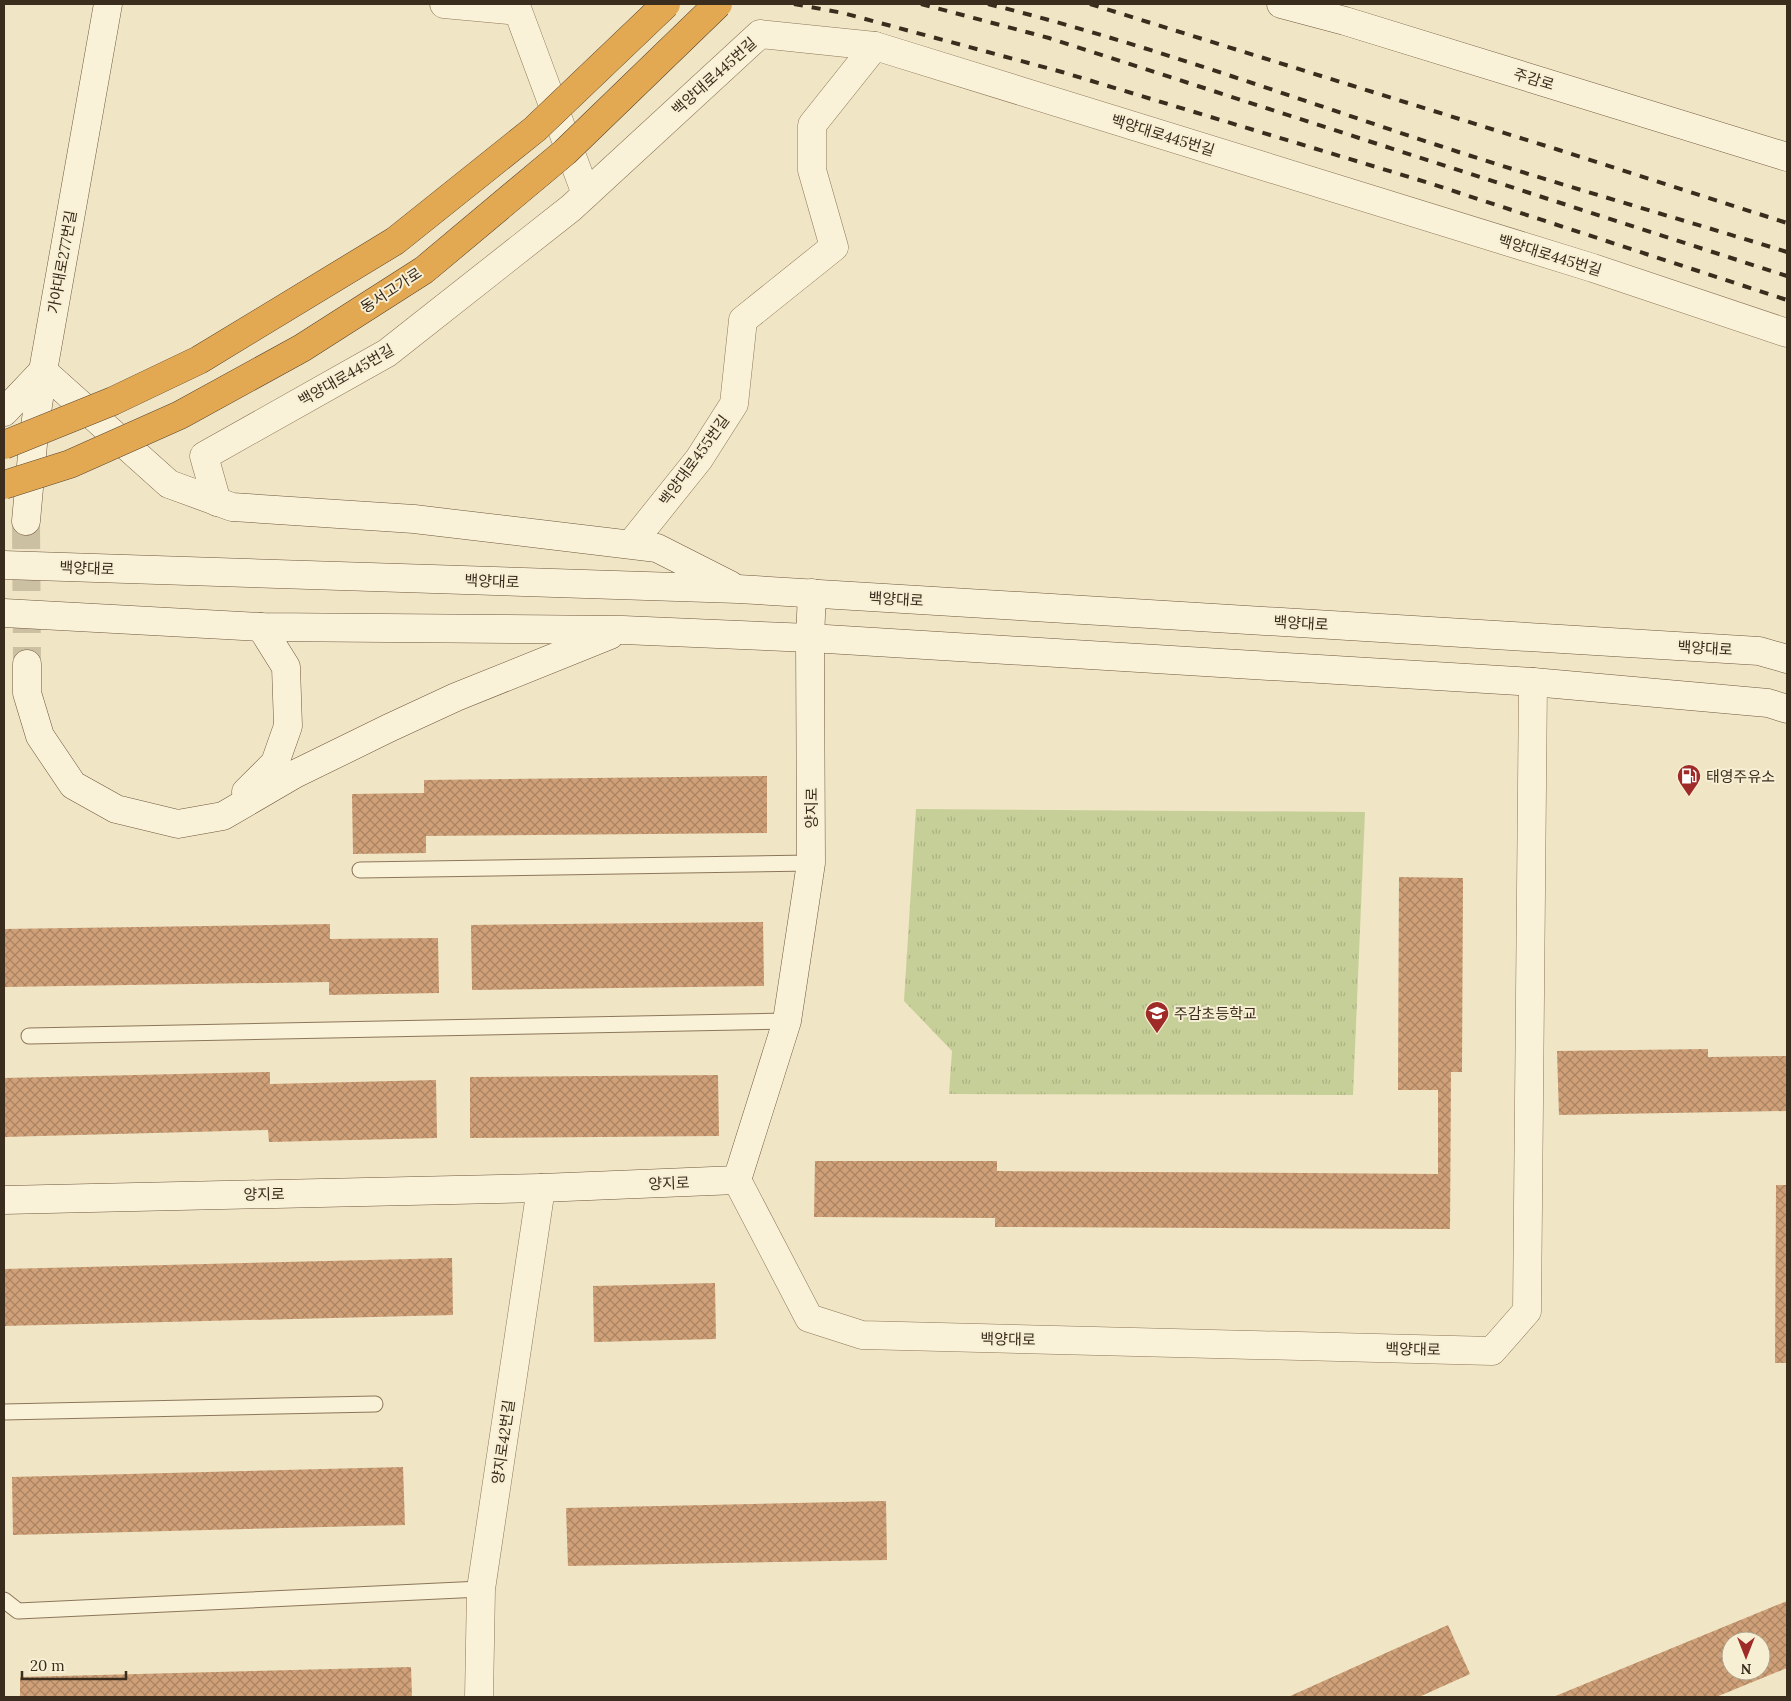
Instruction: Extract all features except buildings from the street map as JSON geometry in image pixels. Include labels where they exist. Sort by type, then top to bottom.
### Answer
[{"type":"highway","points":[[4,446],[113,400],[199,360],[395,241],[535,130],[666,4]]},
{"type":"highway","name":"동서고가로","points":[[4,485],[70,464],[180,415],[302,348],[424,270],[565,152],[718,4]]},
{"type":"street","name":"가야대로277번길","points":[[26,521],[34,433],[43,371],[108,4]]},
{"type":"street","points":[[444,4],[518,11],[586,194]]},
{"type":"street","name":"주감로","points":[[1281,4],[1787,157]]},
{"type":"street","name":"백양대로445번길","points":[[217,502],[204,456],[387,353],[571,208],[760,34],[875,46],[1593,268],[1787,333]]},
{"type":"street","name":"백양대로455번길","points":[[631,544],[699,459],[734,404],[743,320],[834,247],[812,170],[812,125],[875,46]]},
{"type":"street","points":[[4,412],[43,371],[169,484],[232,507],[414,519],[657,548],[738,589]]},
{"type":"street","name":"백양대로","points":[[4,565],[738,589],[1759,651],[1787,659]]},
{"type":"street","name":"양지로","points":[[4,1200],[541,1188],[737,1180],[787,1021],[811,863],[810,638],[812,594]]},
{"type":"street","points":[[4,613],[260,627],[623,630],[810,638],[1533,682],[1768,703],[1787,709]]},
{"type":"street","points":[[223,816],[275,763],[288,726],[286,667],[260,627]]},
{"type":"street","points":[[27,664],[27,693],[40,736],[73,785],[116,809],[178,824],[223,816],[296,774],[448,701],[623,630]]},
{"type":"street","name":"백양대로","points":[[737,1180],[809,1318],[862,1335],[1492,1351],[1527,1311],[1533,682]]},
{"type":"street","name":"양지로42번길","points":[[479,1697],[481,1589],[541,1188]]},
{"type":"lane","points":[[360,870],[811,863]]},
{"type":"lane","points":[[30,1036],[787,1021]]},
{"type":"lane","points":[[4,1412],[375,1404]]},
{"type":"lane","points":[[4,1600],[18,1611],[481,1589]]},
{"type":"green space","points":[[916,809],[1365,812],[1353,1095],[949,1094],[952,1051],[904,1001]]},
{"type":"tunnel","points":[[26,521],[27,664]]},
{"type":"railway","points":[[794,4],[843,13],[1062,72],[1429,183],[1787,300]]},
{"type":"railway","points":[[921,4],[1049,38],[1787,276]]},
{"type":"railway","points":[[988,4],[1158,52],[1481,159],[1787,252]]},
{"type":"railway","points":[[1090,4],[1787,223]]},
{"type":"place","name":"태영주유소","points":[[1689,797]]},
{"type":"place","name":"주감초등학교","points":[[1157,1034]]}]
